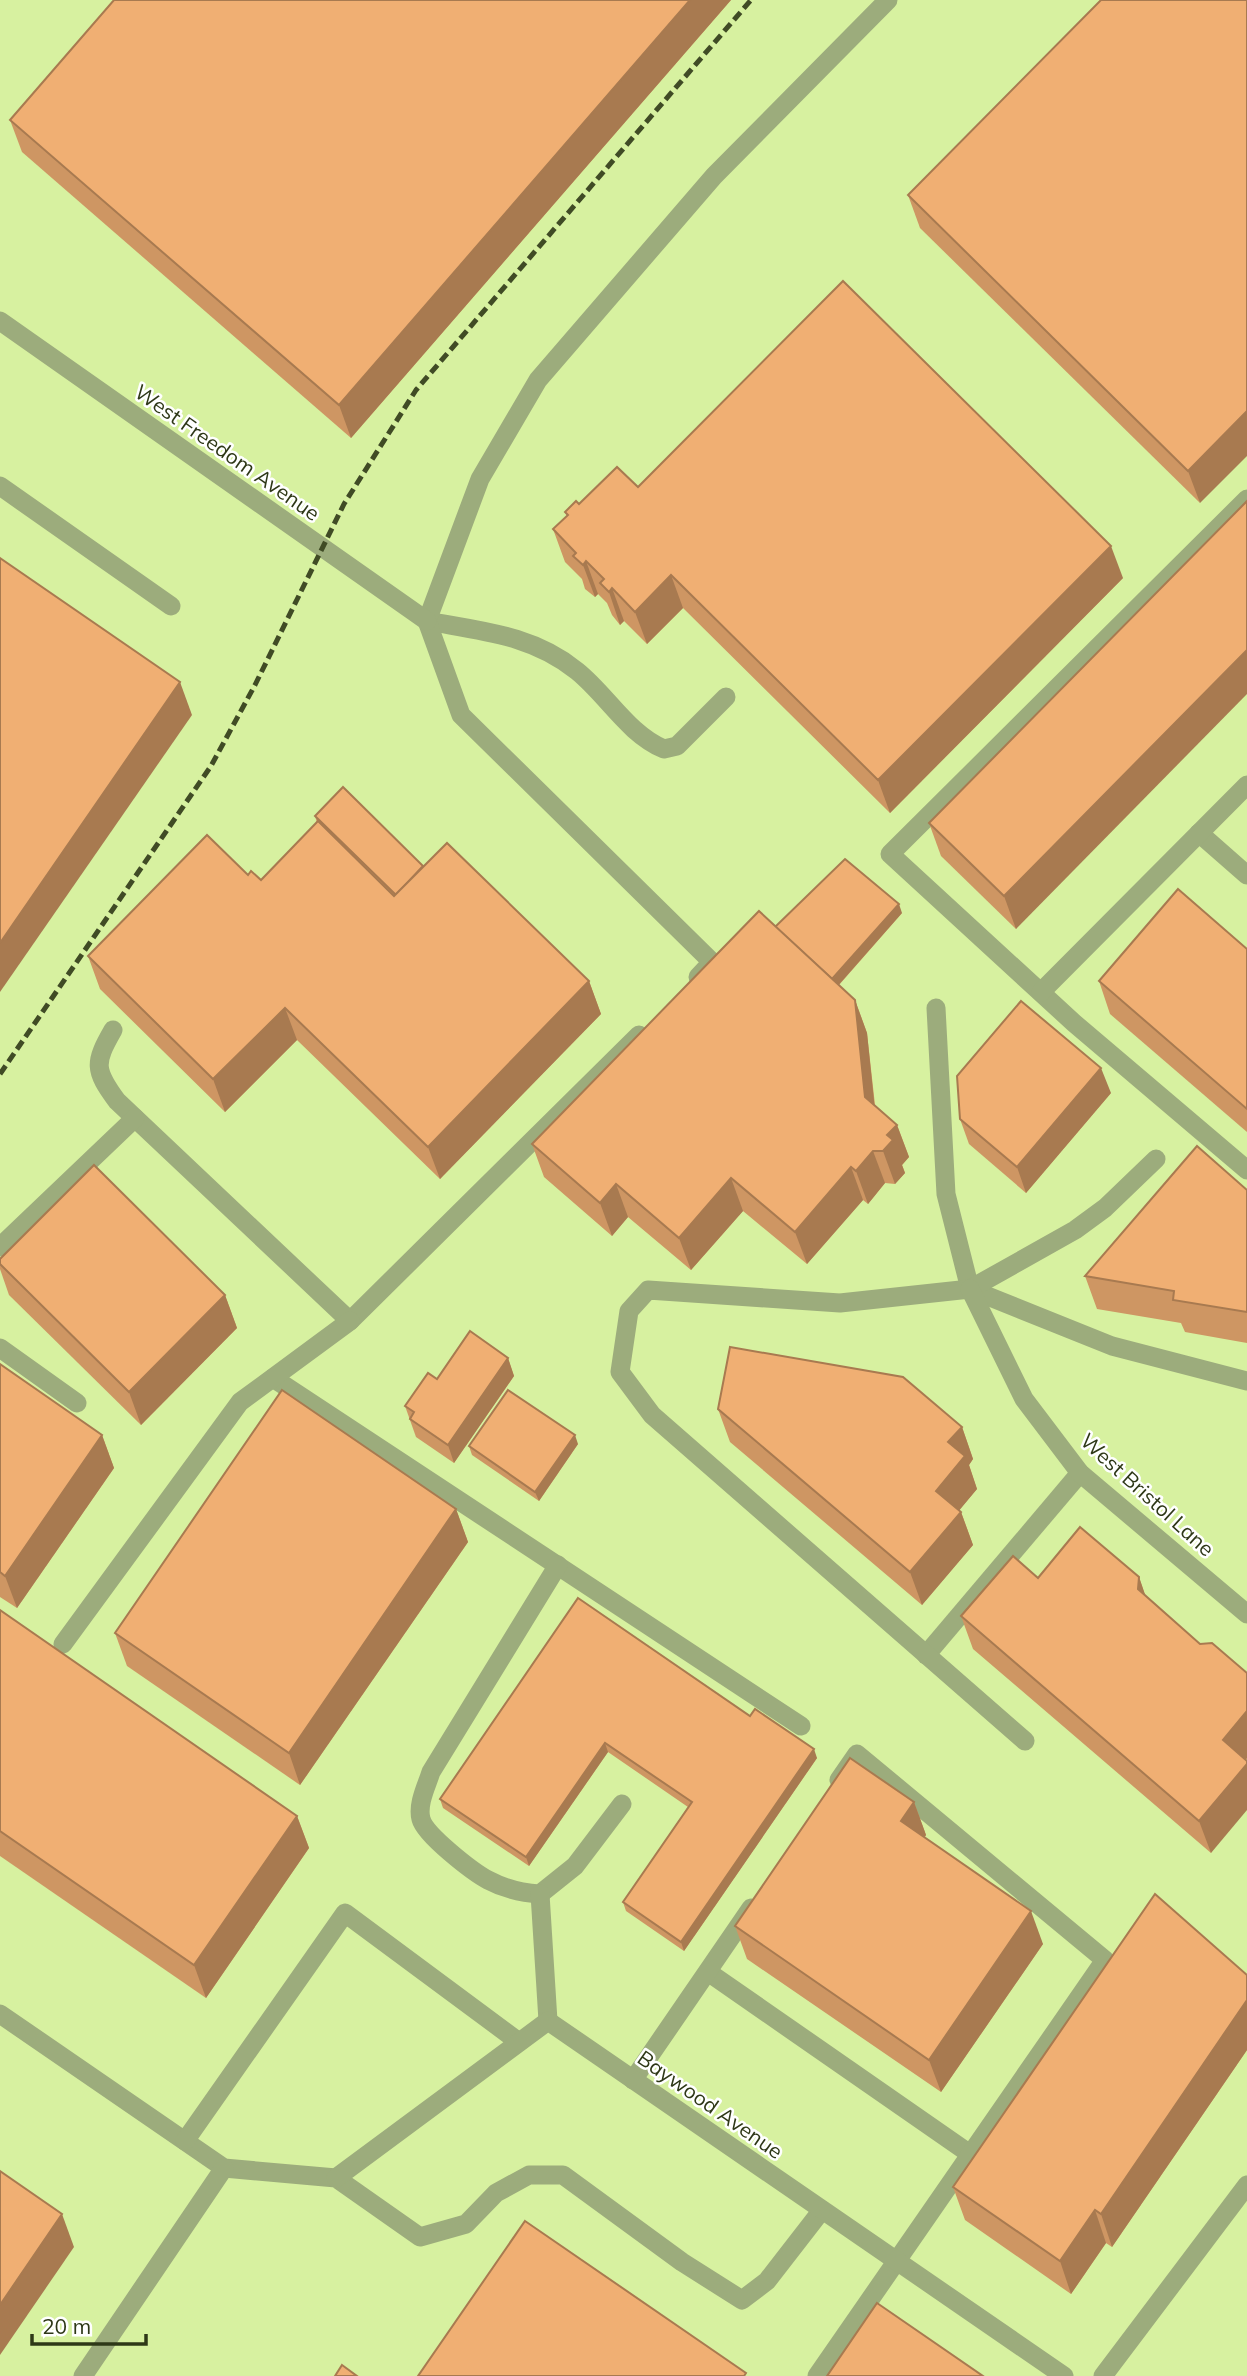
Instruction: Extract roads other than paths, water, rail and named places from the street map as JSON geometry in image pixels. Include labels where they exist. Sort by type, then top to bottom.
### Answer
[{"type":"street","points":[[683,991],[712,962],[461,715],[427,621],[480,479],[538,380],[714,176],[888,0]]},
{"type":"street","name":"West Freedom Avenue","points":[[0,321],[427,621]]},
{"type":"street","points":[[0,486],[171,606]]},
{"type":"street","points":[[1247,499],[890,854],[1041,992],[1247,1170]]},
{"type":"street","points":[[427,621],[534,643],[579,672],[647,740],[664,749],[677,746],[726,697]]},
{"type":"street","points":[[1041,992],[1247,785]]},
{"type":"street","points":[[1199,833],[1247,875]]},
{"type":"street","name":"West Bristol Lane","points":[[936,1008],[946,1194],[970,1289],[1024,1399],[1080,1472],[1247,1614]]},
{"type":"street","points":[[63,1644],[240,1402],[350,1321],[654,1020]]},
{"type":"street","points":[[113,1030],[97,1057],[101,1079],[135,1118],[350,1321]]},
{"type":"street","points":[[0,1247],[135,1118]]},
{"type":"street","points":[[1025,1741],[652,1415],[620,1372],[629,1311],[648,1290],[840,1303],[970,1289],[1075,1230],[1105,1208],[1156,1159]]},
{"type":"street","points":[[970,1289],[1112,1346],[1247,1381]]},
{"type":"street","points":[[0,1348],[77,1403]]},
{"type":"street","points":[[273,1378],[802,1726]]},
{"type":"street","points":[[926,1655],[1080,1472]]},
{"type":"street","points":[[558,1565],[432,1772],[420,1818],[428,1832],[487,1880],[517,1892],[540,1894],[575,1866],[622,1804]]},
{"type":"street","points":[[817,2376],[1105,1960],[857,1754],[826,1800]]},
{"type":"street","points":[[633,2080],[763,1892]]},
{"type":"street","points":[[336,2178],[548,2021],[540,1894]]},
{"type":"street","points":[[185,2141],[345,1913],[519,2042]]},
{"type":"street","points":[[708,1972],[970,2154]]},
{"type":"street","points":[[0,2014],[224,2168],[336,2178],[420,2236],[466,2224],[496,2193],[528,2175],[563,2175],[681,2262],[742,2300],[767,2281],[822,2210]]},
{"type":"street","name":"Baywood Avenue","points":[[548,2021],[1064,2376]]},
{"type":"street","points":[[82,2376],[224,2168]]},
{"type":"street","points":[[1103,2376],[1247,2185]]},
{"type":"railway","points":[[0,1074],[211,766],[255,685],[344,504],[416,390],[751,0]]}]
